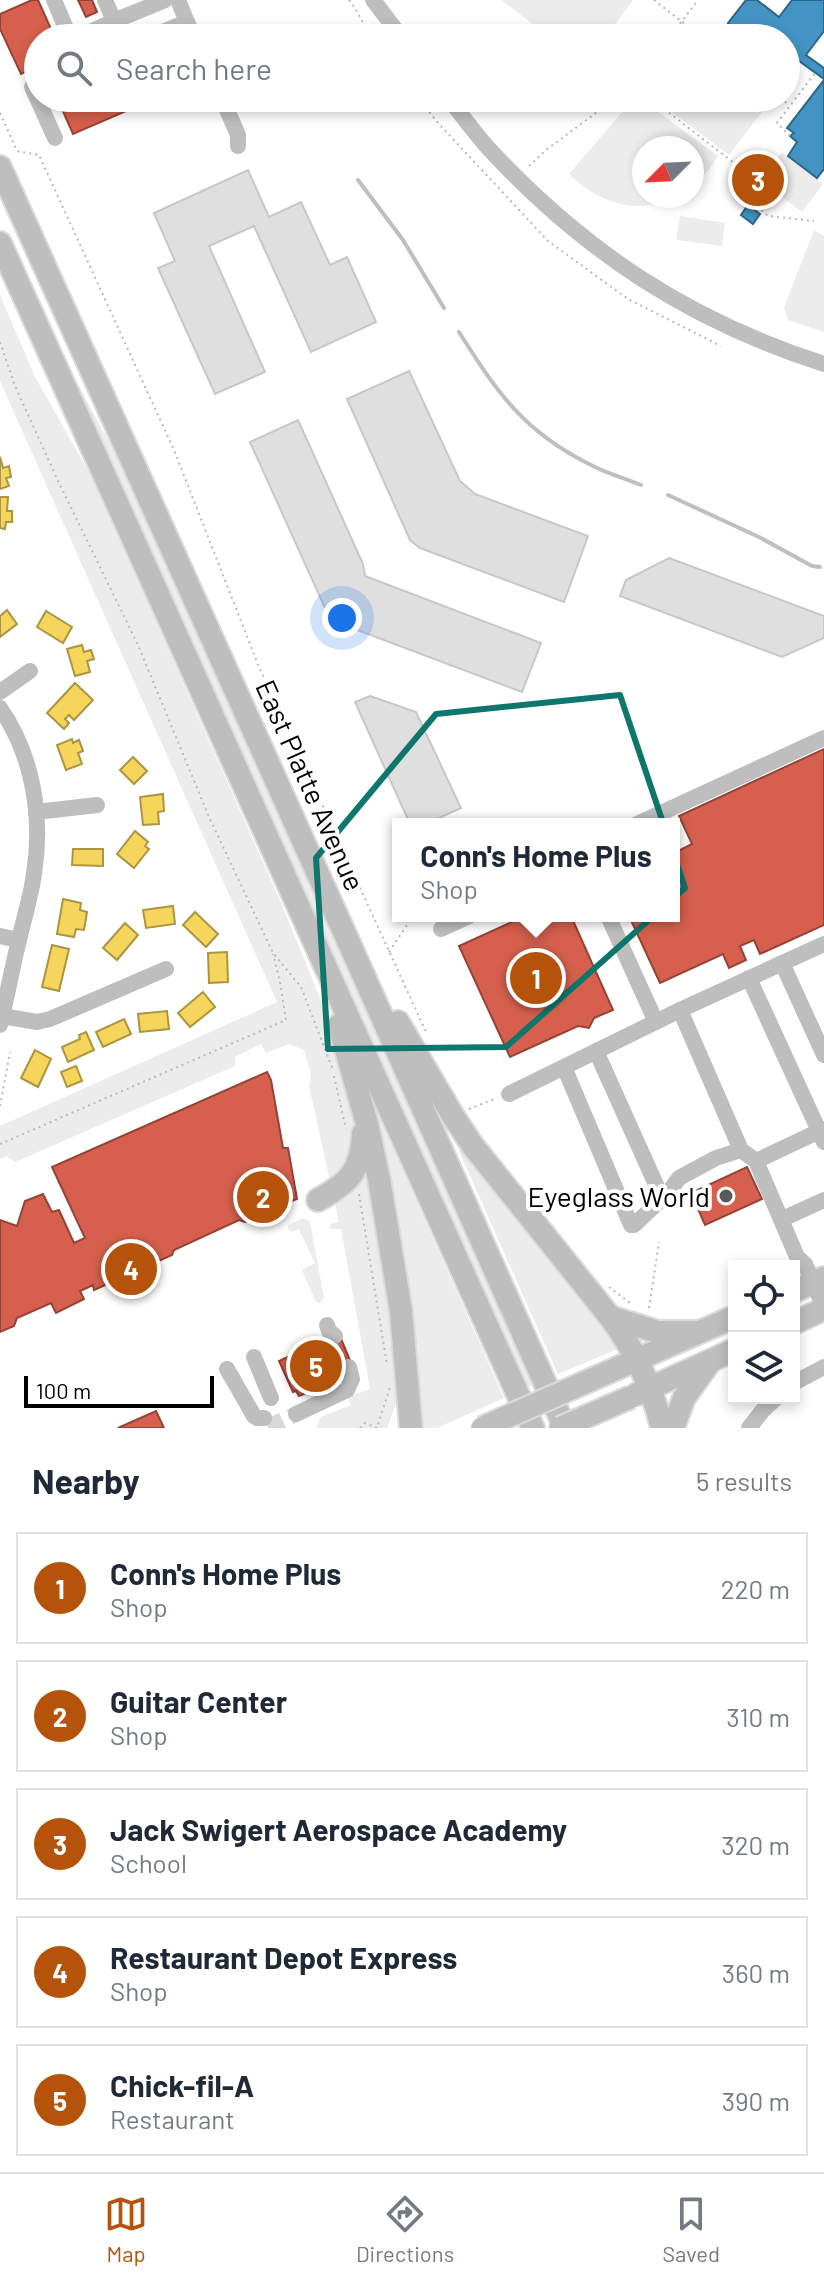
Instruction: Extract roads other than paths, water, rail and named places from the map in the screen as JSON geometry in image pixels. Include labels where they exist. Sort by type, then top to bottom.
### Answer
[{"type":"highway","name":"East Platte Avenue","points":[[0,167],[354,954],[562,1428]]},
{"type":"highway","points":[[0,243],[533,1428]]},
{"type":"highway","points":[[315,947],[362,1109],[390,1238],[401,1311],[395,1428]]},
{"type":"highway","points":[[354,954],[380,991],[473,1146],[626,1339],[629,1363],[640,1393],[662,1428]]},
{"type":"highway","points":[[318,1200],[338,1189],[358,1165],[363,1137],[362,1109]]},
{"type":"highway","points":[[800,1320],[824,1308]]},
{"type":"highway","points":[[610,1317],[658,1332],[699,1332]]},
{"type":"highway","points":[[482,1428],[728,1320]]},
{"type":"highway","points":[[562,1428],[728,1353]]},
{"type":"highway","points":[[673,1428],[684,1398],[711,1361]]},
{"type":"highway","points":[[399,1391],[411,1428]]},
{"type":"street","points":[[54,0],[64,24]]},
{"type":"street","points":[[105,0],[114,21]]},
{"type":"street","points":[[107,24],[165,0]]},
{"type":"street","points":[[178,0],[188,24]]},
{"type":"street","points":[[377,1],[393,24]]},
{"type":"street","points":[[43,112],[55,138]]},
{"type":"street","points":[[228,112],[238,135],[238,146]]},
{"type":"street","points":[[459,112],[488,148],[539,199],[588,242],[635,275],[696,312],[764,343],[824,364]]},
{"type":"street","points":[[0,692],[30,671]]},
{"type":"street","points":[[0,708],[14,730],[28,768],[37,831],[34,879],[1,1020],[37,1022],[50,1019],[166,969]]},
{"type":"street","points":[[650,818],[824,738]]},
{"type":"street","points":[[36,812],[97,805]]},
{"type":"street","points":[[441,929],[456,922]]},
{"type":"street","points":[[611,922],[656,1022]]},
{"type":"street","points":[[0,936],[19,940]]},
{"type":"street","points":[[509,1094],[749,978],[782,963],[822,951]]},
{"type":"street","points":[[782,963],[824,1055]]},
{"type":"street","points":[[749,978],[822,1134],[759,1160]]},
{"type":"street","points":[[680,1010],[741,1150],[759,1160],[789,1216],[806,1254],[809,1279]]},
{"type":"street","points":[[596,1051],[662,1198]]},
{"type":"street","points":[[564,1067],[633,1225],[679,1178],[716,1158],[741,1150]]},
{"type":"street","points":[[759,1160],[797,1257],[824,1308]]},
{"type":"street","points":[[789,1216],[824,1200]]},
{"type":"street","points":[[254,1357],[271,1398]]},
{"type":"street","points":[[800,1380],[824,1367]]},
{"type":"street","points":[[294,1410],[347,1390],[352,1379],[345,1368]]},
{"type":"street","points":[[230,1375],[254,1416],[263,1425]]},
{"type":"street","points":[[749,1428],[770,1404]]},
{"type":"waterway","points":[[358,180],[403,240],[444,308]]},
{"type":"waterway","points":[[459,332],[499,391],[529,424],[589,464],[641,485]]},
{"type":"waterway","points":[[668,495],[759,537],[812,566],[820,567]]},
{"type":"tunnel","points":[[327,1339],[341,1370]]},
{"type":"tunnel","points":[[268,1427],[296,1414]]},
{"type":"place","name":"Jack Swigert Aerospace Academy","points":[[758,180]]},
{"type":"place","name":"Conn's Home Plus","points":[[536,978]]},
{"type":"place","name":"Eyeglass World","points":[[726,1196]]},
{"type":"place","name":"Guitar Center","points":[[263,1197]]},
{"type":"place","name":"Restaurant Depot Express","points":[[131,1269]]},
{"type":"place","name":"Chick-fil-A","points":[[316,1366]]}]
